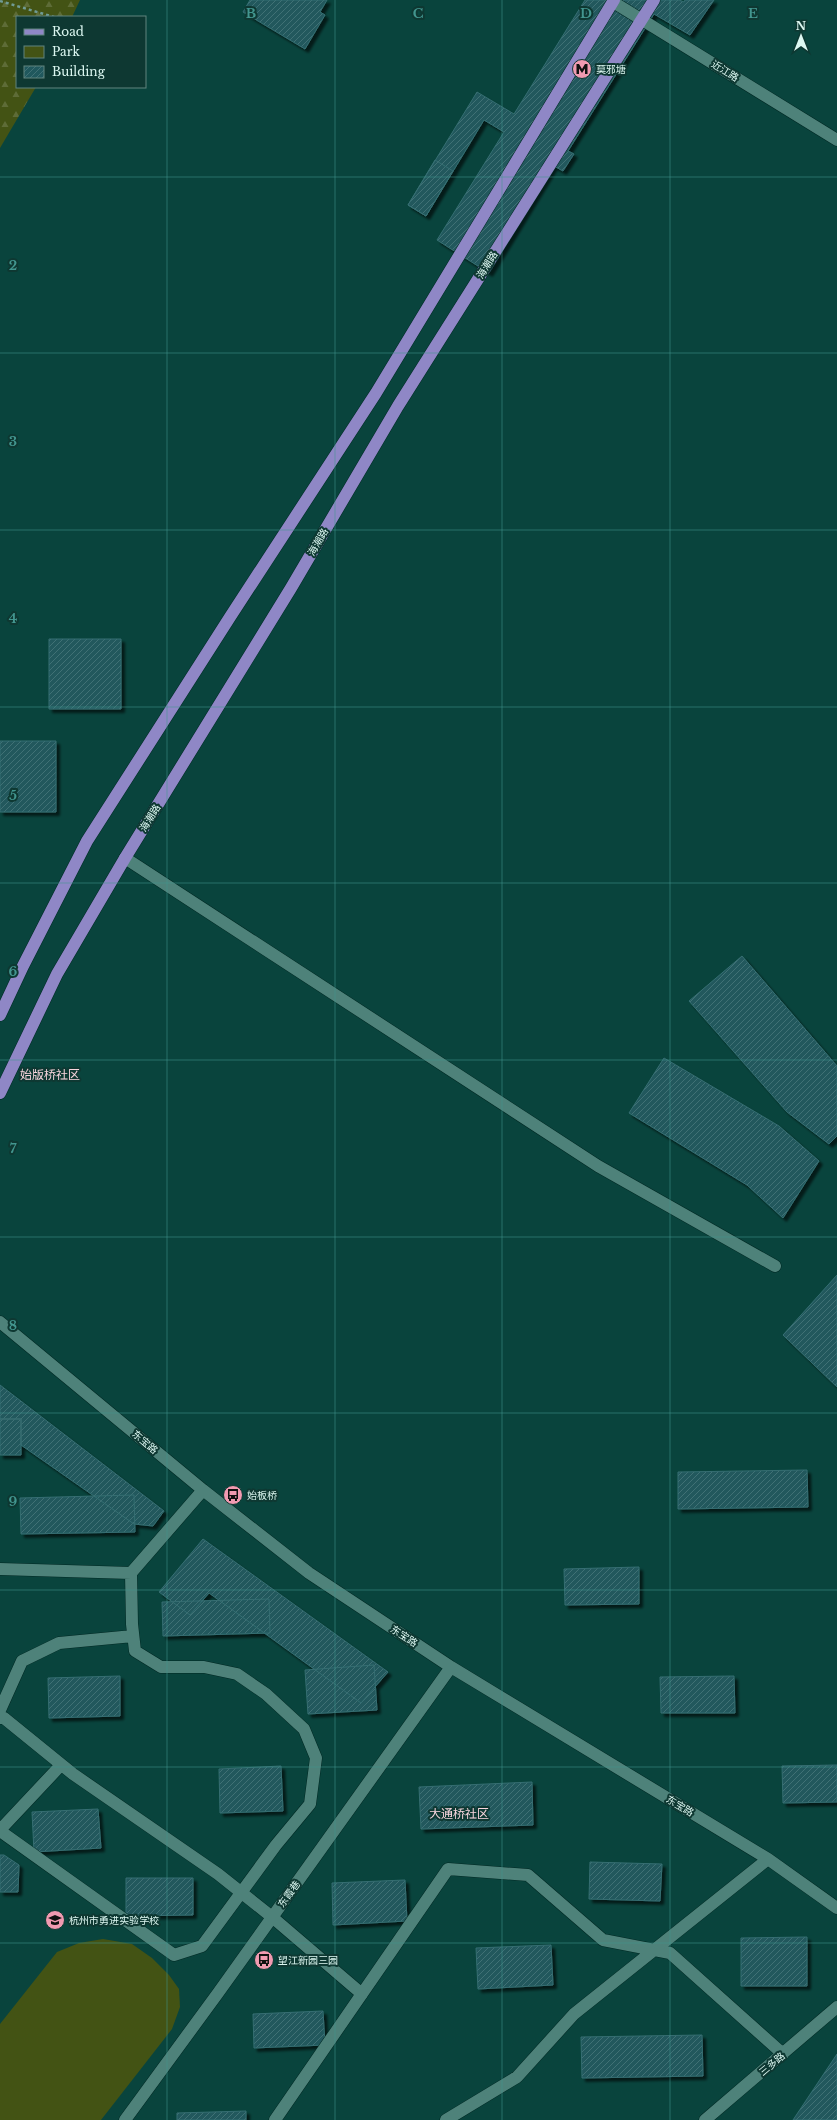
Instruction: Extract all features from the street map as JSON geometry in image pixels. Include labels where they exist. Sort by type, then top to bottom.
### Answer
[{"type":"main road","name":"海潮路","points":[[0,1093],[57,974],[125,858],[291,588],[398,406],[654,0]]},
{"type":"main road","points":[[0,1015],[87,841],[376,393],[614,1]]},
{"type":"street","name":"近江路","points":[[614,1],[837,140]]},
{"type":"street","points":[[125,858],[598,1166],[775,1266]]},
{"type":"street","name":"东宝路","points":[[0,1322],[203,1490],[309,1573],[451,1667],[768,1859],[837,1908]]},
{"type":"street","points":[[61,1765],[0,1831],[174,1955],[202,1946],[276,1845],[310,1804],[316,1758],[304,1729],[266,1694],[237,1674],[204,1667],[161,1667],[135,1652],[131,1573],[203,1490]]},
{"type":"street","points":[[0,1569],[131,1573]]},
{"type":"street","points":[[0,1710],[22,1661],[59,1643],[133,1636]]},
{"type":"street","name":"东霞巷","points":[[125,2120],[272,1918],[451,1667]]},
{"type":"street","points":[[0,1718],[4,1718],[61,1765],[241,1893],[362,1994]]},
{"type":"street","points":[[446,2120],[517,2077],[574,2014],[768,1859]]},
{"type":"street","points":[[275,2120],[448,1869],[528,1875],[603,1940],[670,1952],[783,2054]]},
{"type":"street","name":"三多路","points":[[705,2120],[837,2007]]},
{"type":"path","points":[[0,1],[51,16]]},
{"type":"green space","points":[[0,0],[80,0],[72,16],[16,16],[16,88],[35,88],[0,148]]},
{"type":"green space","name":"杭州市勇进实验学校","points":[[103,1939],[132,1944],[152,1958],[169,1975],[179,1989],[180,2007],[172,2029],[101,2120],[0,2120],[0,2024],[57,1952],[79,1943]]},
{"type":"building","points":[[250,0],[327,0],[320,12],[325,15],[305,49],[243,12]]},
{"type":"building","name":"莫邪塘","points":[[585,0],[679,0],[684,2],[685,0],[714,0],[690,35],[654,14],[568,151],[574,154],[563,171],[554,166],[489,273],[437,240],[504,132],[484,120],[426,216],[408,205],[477,92],[514,114]]},
{"type":"building","points":[[435,160],[453,171],[426,216],[408,205]]},
{"type":"building","points":[[49,639],[121,639],[121,709],[49,709]]},
{"type":"building","points":[[0,741],[56,741],[56,812],[0,812]]},
{"type":"building","points":[[742,956],[837,1066],[837,1136],[829,1144],[787,1112],[689,1001]]},
{"type":"building","points":[[664,1058],[779,1126],[819,1161],[783,1218],[747,1185],[629,1113]]},
{"type":"building","points":[[837,1275],[837,1387],[783,1335]]},
{"type":"building","points":[[0,1385],[164,1511],[153,1526],[134,1524],[21,1445],[21,1419],[0,1419]]},
{"type":"building","points":[[0,1419],[21,1419],[21,1455],[0,1455]]},
{"type":"building","points":[[807,1470],[808,1507],[678,1509],[678,1472]]},
{"type":"building","points":[[134,1495],[135,1532],[21,1534],[20,1498]]},
{"type":"building","points":[[203,1539],[388,1672],[361,1703],[209,1593],[190,1615],[159,1592]]},
{"type":"building","points":[[639,1567],[639,1604],[565,1605],[564,1569]]},
{"type":"building","points":[[269,1599],[270,1633],[163,1636],[162,1602]]},
{"type":"building","points":[[374,1665],[377,1710],[308,1714],[305,1670]]},
{"type":"building","points":[[120,1676],[120,1716],[49,1718],[48,1678]]},
{"type":"building","points":[[734,1676],[735,1713],[661,1713],[660,1677]]},
{"type":"building","points":[[837,1765],[837,1802],[783,1803],[782,1766]]},
{"type":"building","points":[[281,1766],[283,1811],[220,1813],[219,1769]]},
{"type":"building","points":[[532,1782],[533,1825],[421,1829],[419,1787]]},
{"type":"building","points":[[98,1809],[101,1848],[34,1852],[32,1812]]},
{"type":"building","points":[[0,1855],[4,1855],[19,1865],[18,1892],[0,1892]]},
{"type":"building","points":[[590,1862],[662,1864],[660,1901],[589,1899]]},
{"type":"building","points":[[126,1878],[193,1878],[193,1915],[126,1916]]},
{"type":"building","points":[[405,1880],[407,1921],[333,1925],[332,1883]]},
{"type":"building","points":[[807,1937],[807,1986],[741,1986],[741,1938]]},
{"type":"building","points":[[551,1945],[553,1985],[478,1989],[476,1948]]},
{"type":"building","points":[[323,2011],[325,2045],[254,2048],[253,2014]]},
{"type":"building","points":[[702,2035],[703,2076],[582,2078],[581,2037]]},
{"type":"building","points":[[837,2054],[837,2120],[793,2120]]},
{"type":"building","points":[[246,2111],[246,2120],[177,2120],[177,2113]]},
{"type":"place","name":"莫邪塘","points":[[582,69]]},
{"type":"place","name":"始板桥","points":[[233,1495]]},
{"type":"place","name":"杭州市勇进实验学校","points":[[55,1920]]},
{"type":"place","name":"望江新园三园","points":[[264,1960]]},
{"type":"district","name":"始版桥社区","points":[[50,1074]]},
{"type":"district","name":"大通桥社区","points":[[459,1813]]}]
